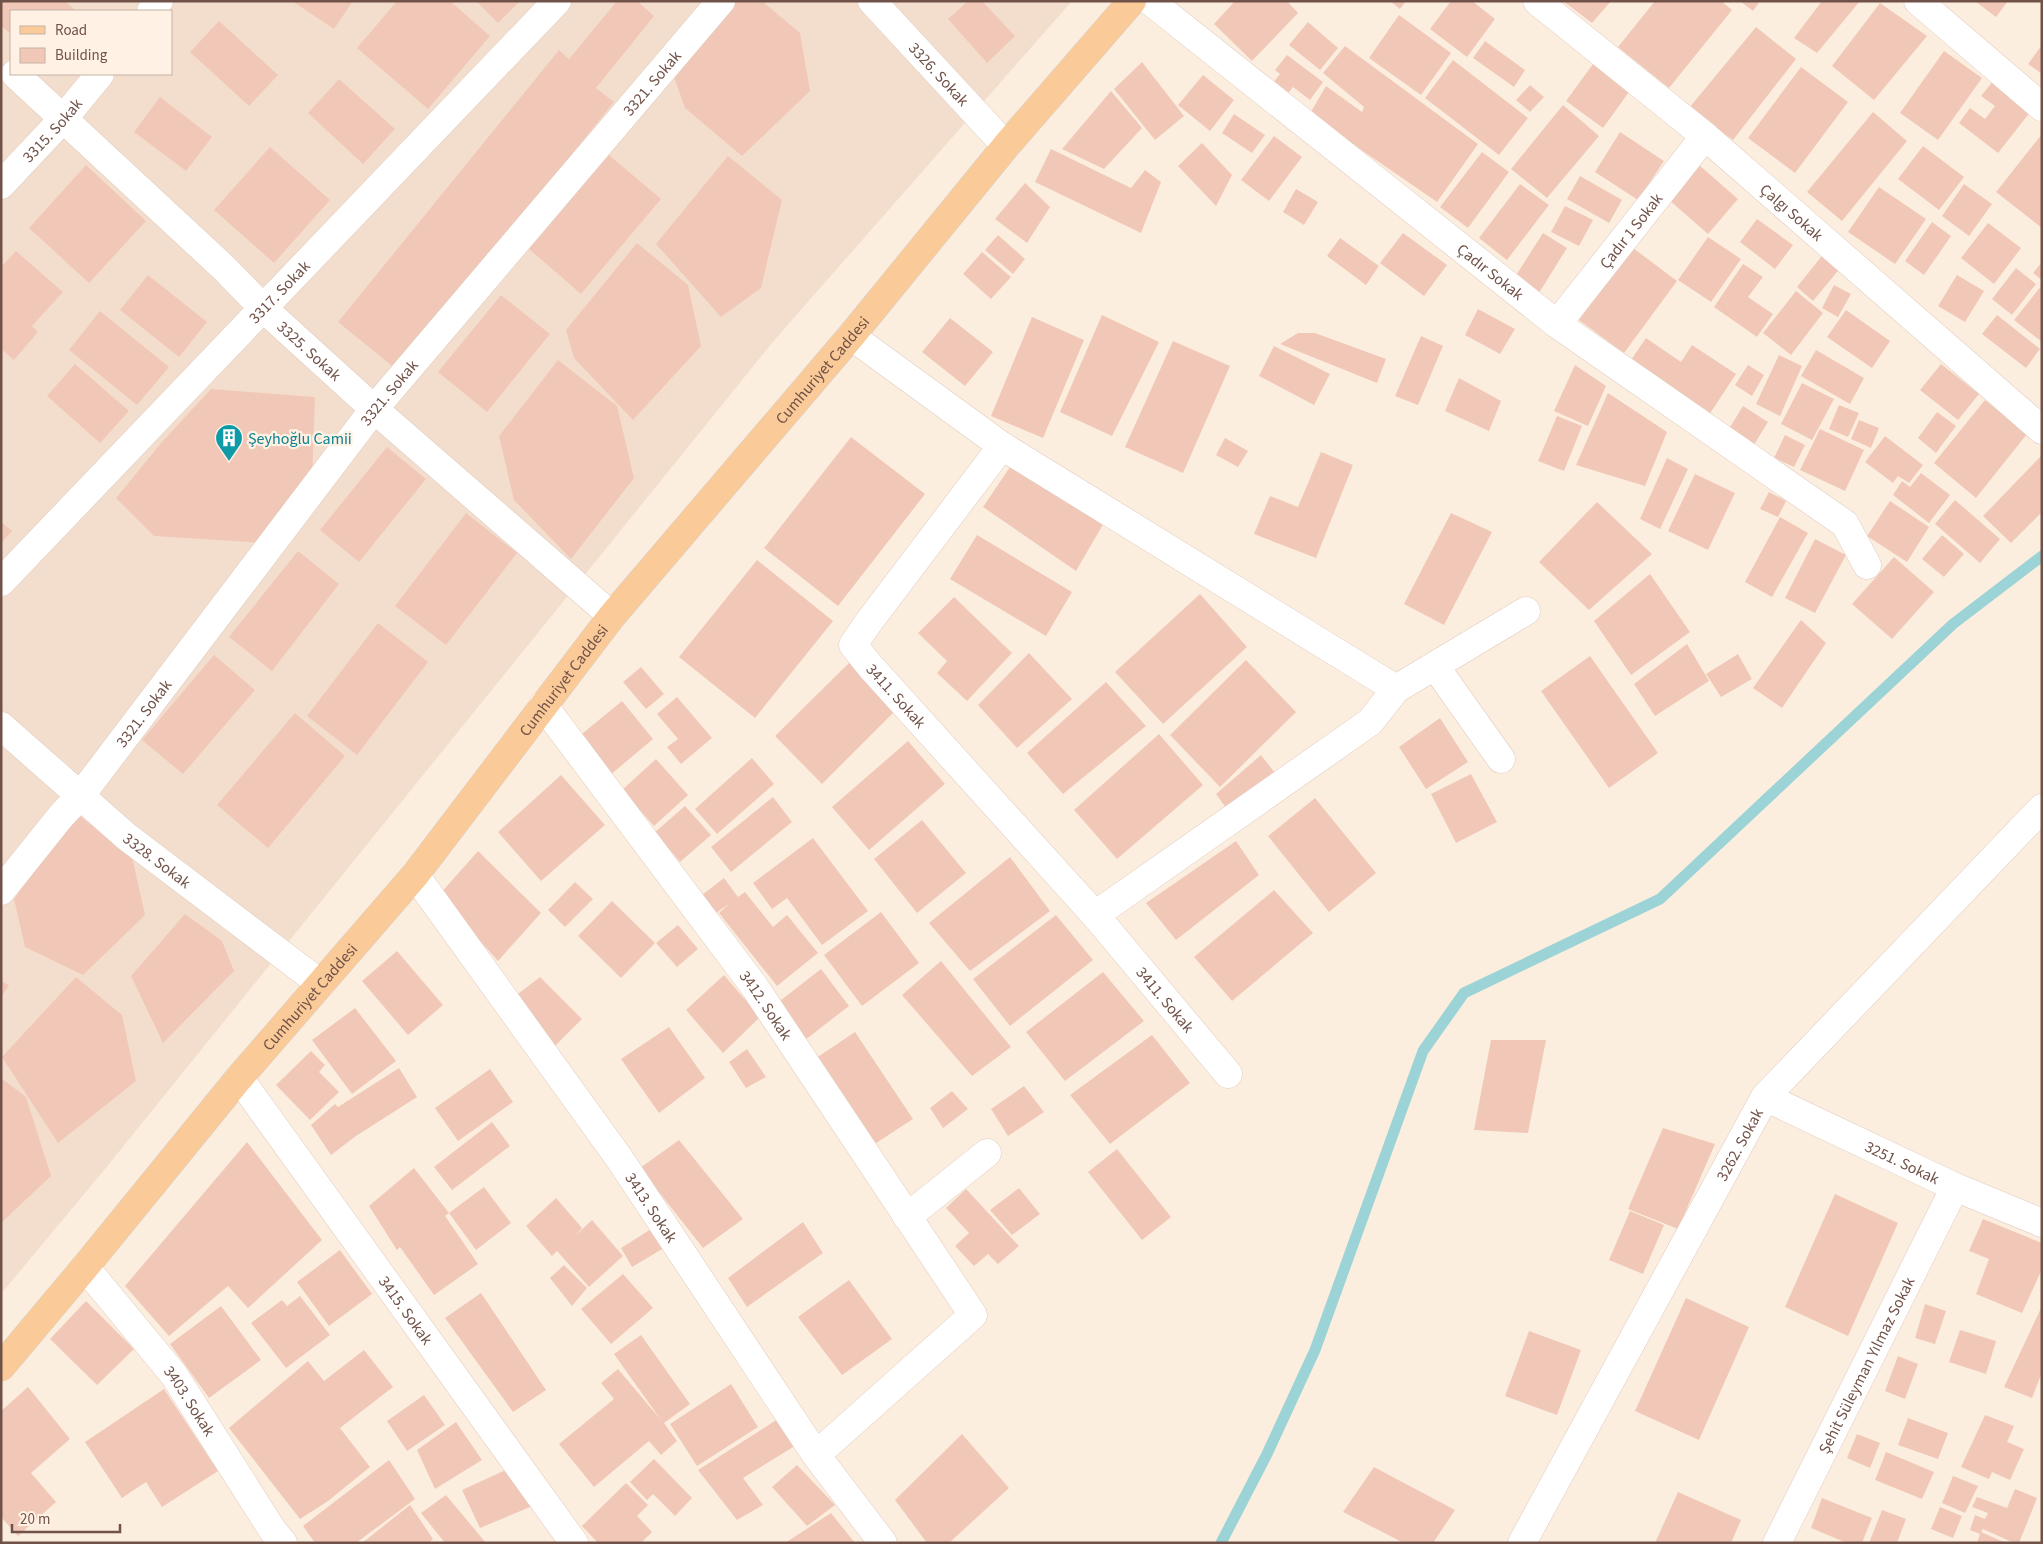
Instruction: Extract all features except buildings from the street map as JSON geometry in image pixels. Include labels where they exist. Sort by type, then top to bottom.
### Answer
[{"type":"main road","name":"Cumhuriyet Caddesi","points":[[1,1367],[85,1268],[239,1078],[415,875],[543,704],[612,616],[851,336],[1006,146],[1132,1]]},
{"type":"street","name":"3317. Sokak","points":[[1,582],[557,1]]},
{"type":"street","name":"3321. Sokak","points":[[1,891],[61,816],[81,796],[374,409],[721,1]]},
{"type":"street","name":"3326. Sokak","points":[[872,1],[1006,146]]},
{"type":"street","name":"Çadır Sokak","points":[[1150,1],[1557,324],[1845,524],[1867,566]]},
{"type":"street","name":"Çalgı Sokak","points":[[1537,1],[1705,136],[2042,430]]},
{"type":"street","points":[[1918,1],[2042,106]]},
{"type":"street","points":[[1,59],[10,69]]},
{"type":"street","name":"3325. Sokak","points":[[16,75],[224,268],[263,308],[374,409],[612,616]]},
{"type":"street","name":"3315. Sokak","points":[[1,185],[63,119],[99,75]]},
{"type":"street","name":"Çadır 1 Sokak","points":[[1557,324],[1705,136]]},
{"type":"street","points":[[851,336],[1002,446],[1396,689]]},
{"type":"street","name":"3411. Sokak","points":[[1002,446],[868,623],[854,645],[870,666],[1095,915],[1228,1074]]},
{"type":"street","points":[[1095,915],[1370,722],[1396,689],[1526,610]]},
{"type":"street","points":[[1434,666],[1501,759]]},
{"type":"street","name":"3412. Sokak","points":[[543,704],[754,986],[973,1315],[816,1455]]},
{"type":"street","name":"3328. Sokak","points":[[1,726],[127,837],[321,984]]},
{"type":"street","name":"3262. Sokak","points":[[1522,1543],[1765,1097],[2042,808]]},
{"type":"street","name":"3413. Sokak","points":[[415,875],[619,1158],[816,1455],[883,1543]]},
{"type":"street","name":"3415. Sokak","points":[[239,1078],[574,1543]]},
{"type":"street","name":"3251. Sokak","points":[[1765,1097],[1955,1187],[2042,1223]]},
{"type":"street","points":[[907,1217],[987,1153]]},
{"type":"street","name":"Şehit Süleyman Yılmaz Sokak","points":[[1777,1543],[1955,1187]]},
{"type":"street","name":"3403. Sokak","points":[[85,1268],[174,1375],[273,1531],[283,1543]]},
{"type":"shaded area","points":[[1,1],[1072,1],[772,343],[105,1169],[1,1294]]},
{"type":"waterway","points":[[1221,1543],[1267,1454],[1315,1350],[1423,1051],[1464,993],[1660,899],[1953,624],[2042,556]]},
{"type":"place","name":"Şeyhoğlu Camii","points":[[229,462]]}]
